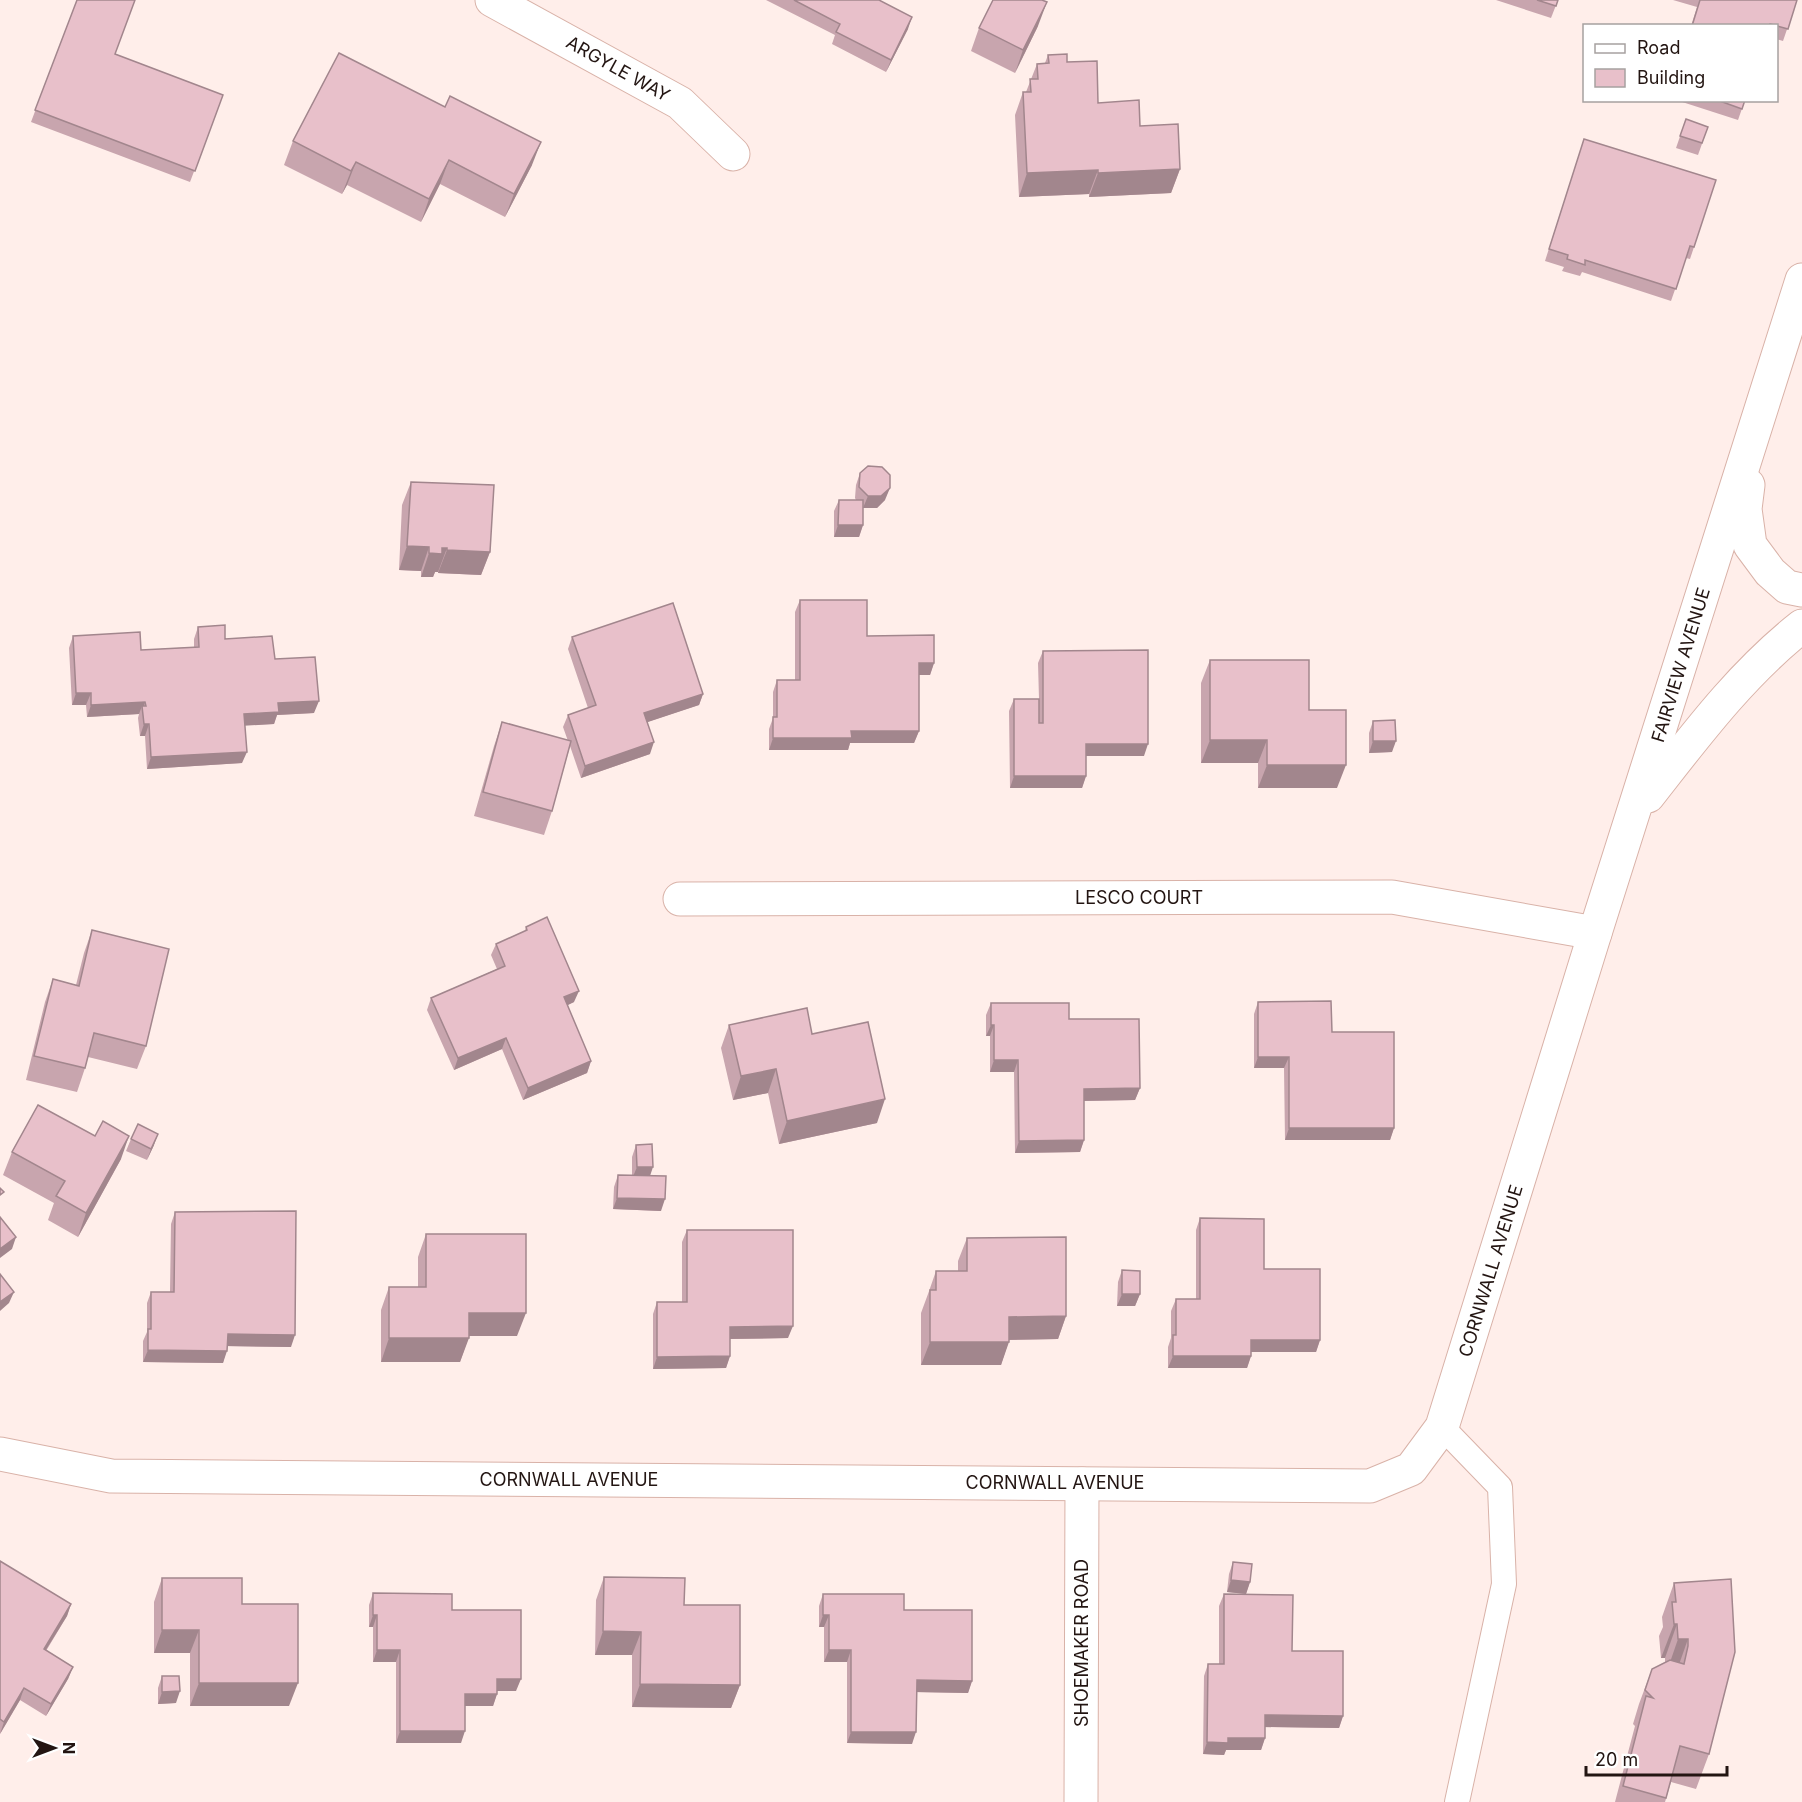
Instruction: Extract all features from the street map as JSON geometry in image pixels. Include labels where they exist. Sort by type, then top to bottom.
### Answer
[{"type":"street","name":"ARGYLE WAY","points":[[492,0],[680,103],[733,154]]},
{"type":"street","name":"FAIRVIEW AVENUE","points":[[1635,812],[1802,280]]},
{"type":"street","points":[[1757,423],[1745,509],[1750,545],[1770,572],[1787,586],[1802,590]]},
{"type":"street","name":"FAIRVIEW AVENUE","points":[[1635,812],[1716,710],[1772,651],[1802,626]]},
{"type":"street","name":"CORNWALL AVENUE","points":[[0,1454],[111,1476],[1370,1486],[1411,1469],[1442,1428],[1595,933],[1635,812]]},
{"type":"street","name":"LESCO COURT","points":[[680,899],[1392,897],[1595,933]]},
{"type":"street","name":"SHOEMAKER ROAD","points":[[1081,1802],[1082,1484]]},
{"type":"lane","points":[[1442,1428],[1500,1487],[1504,1584],[1457,1802]]},
{"type":"building","points":[[77,0],[135,0],[115,54],[223,95],[195,171],[35,110]]},
{"type":"building","points":[[794,0],[879,0],[912,17],[891,60],[836,32],[840,24]]},
{"type":"building","points":[[993,0],[1042,0],[1047,2],[1023,50],[979,28]]},
{"type":"building","points":[[1537,0],[1558,0],[1556,6]]},
{"type":"building","points":[[1700,0],[1797,0],[1788,29],[1778,26],[1778,24],[1693,24]]},
{"type":"building","points":[[339,53],[445,107],[450,96],[541,142],[514,194],[449,160],[429,199],[356,162],[351,171],[293,141]]},
{"type":"building","points":[[1067,54],[1067,62],[1097,61],[1098,103],[1139,100],[1140,126],[1178,124],[1180,169],[1098,173],[1098,170],[1027,173],[1023,92],[1031,92],[1030,79],[1038,79],[1037,64],[1049,63],[1048,55]]},
{"type":"building","points":[[1723,102],[1744,102],[1742,109]]},
{"type":"building","points":[[1686,119],[1708,127],[1702,143],[1680,136]]},
{"type":"building","points":[[1584,139],[1716,180],[1694,247],[1690,246],[1676,289],[1585,260],[1585,265],[1567,259],[1568,255],[1549,249]]},
{"type":"building","points":[[868,466],[882,467],[890,475],[890,488],[881,496],[868,496],[859,487],[860,473]]},
{"type":"building","points":[[411,482],[494,485],[490,552],[442,548],[442,554],[429,553],[429,547],[407,546]]},
{"type":"building","points":[[839,500],[863,500],[863,525],[838,525]]},
{"type":"building","points":[[800,600],[867,600],[867,636],[934,635],[934,663],[919,663],[919,731],[851,731],[852,738],[773,738],[773,717],[777,717],[777,680],[800,680]]},
{"type":"building","points":[[673,603],[703,694],[644,713],[654,742],[585,766],[568,715],[596,705],[572,637]]},
{"type":"building","points":[[225,625],[225,639],[272,636],[275,659],[315,657],[319,701],[278,703],[279,712],[244,714],[247,752],[151,757],[149,724],[144,724],[142,706],[146,706],[145,702],[91,705],[91,693],[76,693],[73,636],[140,632],[141,650],[199,647],[198,627]]},
{"type":"building","points":[[1148,650],[1148,744],[1086,744],[1086,776],[1014,776],[1014,699],[1039,699],[1039,723],[1043,723],[1043,651]]},
{"type":"building","points":[[1210,660],[1309,660],[1309,710],[1346,710],[1346,765],[1267,765],[1267,740],[1210,740]]},
{"type":"building","points":[[1395,720],[1396,741],[1373,741],[1373,721]]},
{"type":"building","points":[[502,722],[571,741],[552,811],[483,792]]},
{"type":"building","points":[[547,917],[579,991],[564,997],[591,1061],[528,1088],[506,1038],[458,1058],[431,998],[505,966],[496,944],[527,930],[526,927]]},
{"type":"building","points":[[92,930],[169,949],[146,1046],[94,1033],[85,1068],[34,1056],[53,979],[79,986]]},
{"type":"building","points":[[1331,1001],[1332,1032],[1394,1032],[1394,1128],[1289,1128],[1289,1057],[1258,1057],[1258,1002]]},
{"type":"building","points":[[991,1003],[1069,1003],[1069,1019],[1139,1019],[1140,1088],[1084,1089],[1084,1140],[1019,1141],[1018,1060],[994,1060],[994,1025],[991,1025]]},
{"type":"building","points":[[807,1008],[812,1034],[868,1022],[885,1099],[787,1121],[776,1069],[741,1076],[729,1025]]},
{"type":"building","points":[[38,1105],[95,1136],[103,1121],[129,1136],[86,1213],[56,1196],[65,1181],[12,1152]]},
{"type":"building","points":[[138,1124],[158,1134],[151,1149],[131,1139]]},
{"type":"building","points":[[652,1144],[653,1167],[637,1167],[636,1145]]},
{"type":"building","points":[[618,1175],[666,1176],[665,1199],[617,1198]]},
{"type":"building","points":[[296,1211],[295,1335],[228,1334],[227,1351],[148,1350],[148,1329],[151,1329],[151,1292],[174,1292],[175,1212]]},
{"type":"building","points":[[0,1217],[16,1237],[0,1249]]},
{"type":"building","points":[[1200,1218],[1264,1219],[1264,1269],[1320,1269],[1320,1340],[1251,1340],[1251,1356],[1173,1356],[1173,1335],[1176,1335],[1176,1299],[1200,1299]]},
{"type":"building","points":[[687,1230],[793,1230],[793,1326],[730,1327],[730,1356],[657,1357],[657,1302],[687,1302]]},
{"type":"building","points":[[426,1234],[526,1234],[526,1313],[469,1313],[469,1338],[389,1338],[389,1287],[426,1287]]},
{"type":"building","points":[[1066,1237],[1066,1316],[1009,1317],[1009,1342],[930,1342],[930,1290],[936,1290],[936,1271],[967,1271],[967,1238]]},
{"type":"building","points":[[1122,1270],[1140,1271],[1140,1294],[1122,1294]]},
{"type":"building","points":[[0,1274],[14,1292],[0,1302]]},
{"type":"building","points":[[0,1561],[71,1604],[44,1649],[73,1667],[51,1704],[24,1688],[4,1722],[0,1719]]},
{"type":"building","points":[[1233,1562],[1252,1564],[1250,1582],[1231,1580]]},
{"type":"building","points":[[604,1577],[685,1578],[684,1605],[740,1605],[740,1685],[640,1684],[641,1632],[603,1631]]},
{"type":"building","points":[[162,1578],[242,1578],[242,1604],[298,1604],[298,1683],[199,1683],[199,1630],[162,1630]]},
{"type":"building","points":[[1731,1579],[1735,1652],[1709,1754],[1680,1746],[1666,1798],[1623,1786],[1646,1696],[1653,1698],[1645,1690],[1652,1669],[1670,1660],[1684,1664],[1688,1639],[1678,1639],[1677,1624],[1674,1624],[1672,1602],[1676,1602],[1674,1583]]},
{"type":"building","points":[[373,1593],[452,1594],[452,1610],[521,1610],[521,1679],[497,1679],[497,1694],[465,1694],[465,1731],[400,1731],[400,1650],[377,1650],[377,1615],[373,1615]]},
{"type":"building","points":[[823,1594],[904,1594],[904,1610],[972,1610],[972,1681],[917,1680],[916,1732],[851,1732],[851,1650],[829,1650],[829,1615],[823,1615]]},
{"type":"building","points":[[1224,1594],[1293,1595],[1292,1651],[1343,1651],[1343,1716],[1265,1715],[1265,1738],[1228,1738],[1228,1743],[1207,1742],[1208,1664],[1224,1664]]},
{"type":"building","points":[[162,1676],[179,1676],[180,1691],[162,1692]]}]
